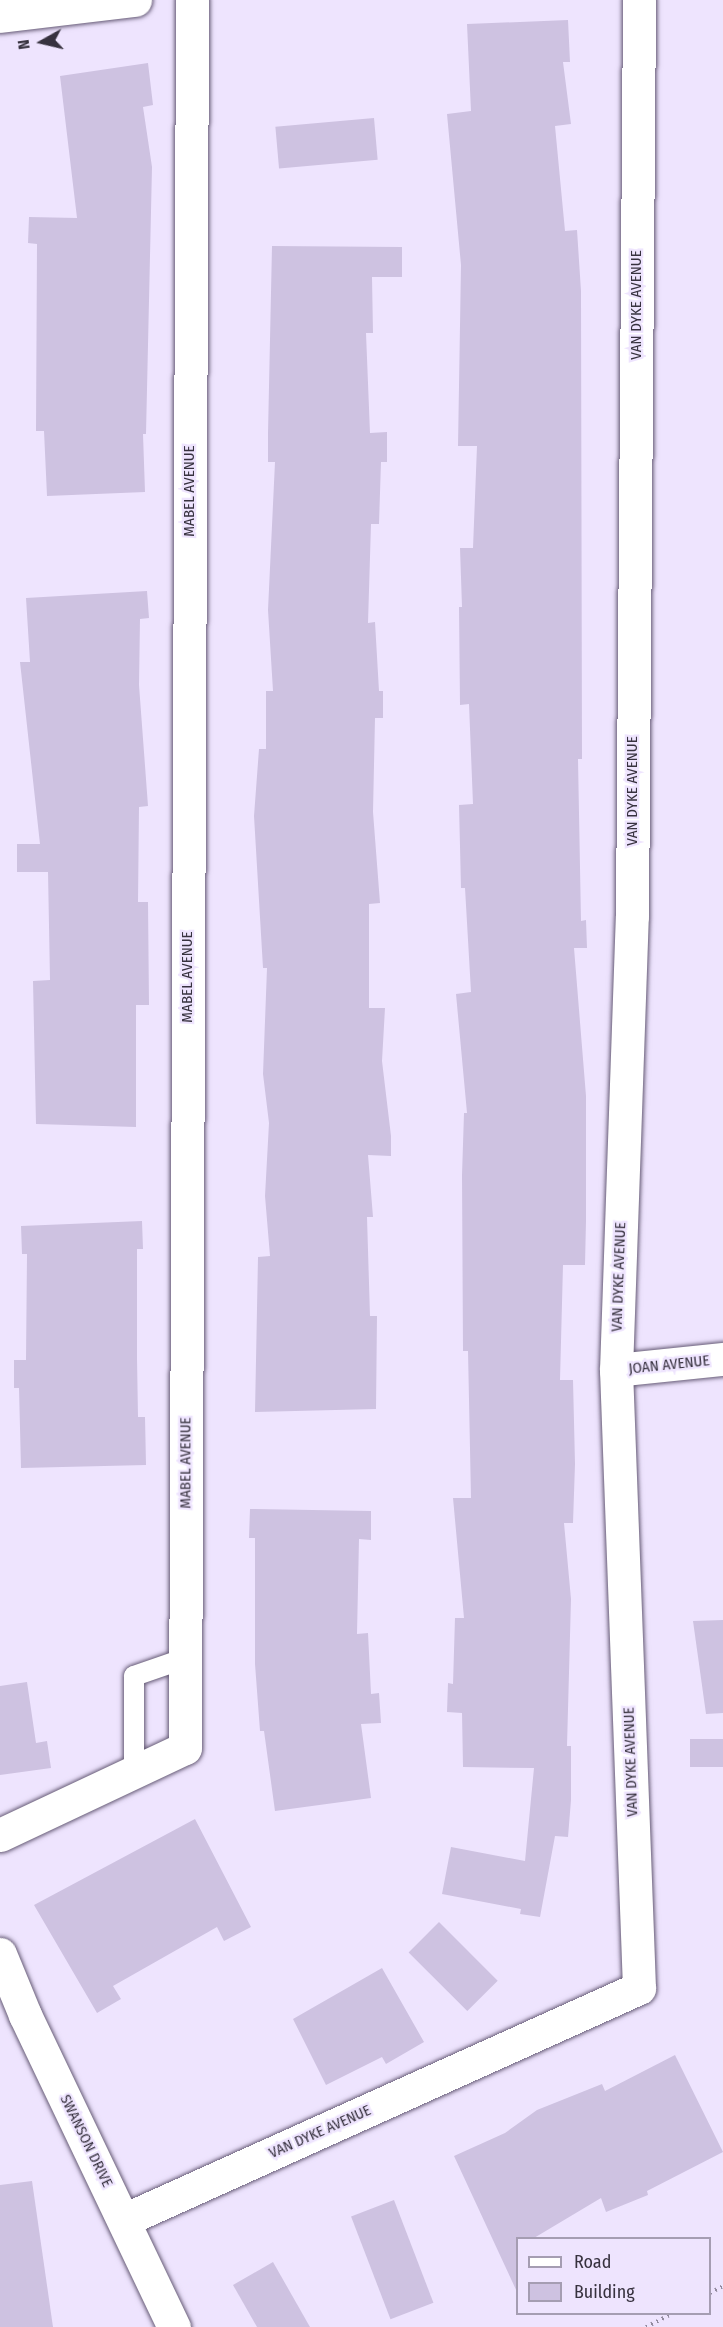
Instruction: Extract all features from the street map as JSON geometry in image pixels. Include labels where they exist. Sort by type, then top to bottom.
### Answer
[{"type":"street","points":[[0,16],[135,0]]},
{"type":"street","name":"MABEL AVENUE","points":[[0,1835],[186,1748],[192,0]]},
{"type":"street","name":"VAN DYKE AVENUE","points":[[124,2220],[639,1988],[616,1370],[632,916],[639,0]]},
{"type":"street","name":"JOAN AVENUE","points":[[616,1370],[723,1359]]},
{"type":"street","name":"SWANSON DRIVE","points":[[0,1954],[25,2015],[174,2327]]},
{"type":"lane","points":[[134,1772],[134,1676],[186,1658]]},
{"type":"path","points":[[646,2327],[667,2315]]},
{"type":"building","points":[[568,20],[570,62],[563,62],[571,124],[555,126],[565,231],[577,230],[581,291],[582,759],[578,759],[581,921],[586,920],[587,948],[574,948],[586,1096],[586,1221],[585,1265],[563,1265],[560,1380],[573,1380],[575,1464],[573,1523],[564,1523],[571,1599],[567,1746],[571,1746],[571,1800],[568,1837],[555,1836],[540,1917],[520,1914],[521,1909],[442,1894],[451,1847],[525,1861],[534,1768],[463,1767],[462,1713],[447,1712],[448,1683],[453,1684],[455,1618],[464,1618],[453,1498],[471,1498],[468,1351],[463,1351],[462,1175],[464,1113],[467,1113],[456,994],[471,992],[465,888],[461,888],[459,805],[473,804],[469,704],[460,705],[459,607],[462,607],[460,548],[473,548],[477,446],[458,446],[461,265],[447,114],[471,111],[467,24]]},
{"type":"building","points":[[148,63],[153,105],[143,107],[152,167],[146,434],[143,434],[145,492],[47,496],[44,431],[36,431],[37,244],[28,243],[29,217],[77,218],[60,76]]},
{"type":"building","points":[[374,118],[378,160],[279,168],[275,127]]},
{"type":"building","points":[[272,246],[402,247],[402,277],[372,277],[373,333],[366,333],[370,433],[387,432],[387,462],[381,462],[379,524],[371,524],[368,623],[375,622],[379,691],[383,691],[383,718],[375,718],[373,812],[380,903],[369,904],[369,1008],[385,1008],[382,1061],[391,1136],[391,1156],[368,1155],[373,1217],[367,1217],[370,1316],[377,1316],[376,1409],[255,1412],[258,1257],[270,1256],[265,1196],[269,1123],[263,1074],[267,968],[263,968],[254,816],[259,749],[266,749],[266,691],[273,691],[268,610],[275,462],[268,462]]},
{"type":"building","points":[[147,591],[149,618],[140,619],[139,685],[148,806],[139,807],[138,902],[148,902],[149,1005],[136,1005],[136,1127],[36,1124],[33,981],[50,980],[48,872],[17,872],[17,844],[40,844],[20,662],[30,662],[26,598]]},
{"type":"building","points":[[142,1221],[143,1249],[137,1249],[137,1358],[138,1417],[145,1417],[146,1465],[21,1468],[19,1388],[14,1388],[14,1360],[26,1360],[27,1254],[22,1254],[21,1226]]},
{"type":"building","points":[[250,1509],[371,1511],[371,1540],[359,1539],[357,1634],[368,1633],[371,1694],[379,1693],[381,1723],[361,1724],[371,1798],[275,1811],[264,1731],[260,1731],[255,1664],[255,1538],[249,1538]]},
{"type":"building","points":[[723,1620],[723,1713],[706,1714],[693,1621]]},
{"type":"building","points":[[27,1682],[36,1743],[47,1741],[51,1768],[0,1775],[0,1686]]},
{"type":"building","points":[[690,1739],[723,1739],[723,1767],[690,1767]]},
{"type":"building","points":[[195,1819],[251,1927],[224,1941],[217,1927],[113,1986],[121,1999],[97,2013],[34,1905]]},
{"type":"building","points":[[439,1922],[498,1981],[467,2011],[409,1952]]},
{"type":"building","points":[[382,1968],[424,2042],[386,2064],[382,2057],[326,2085],[293,2019]]},
{"type":"building","points":[[675,2055],[723,2152],[647,2191],[648,2195],[606,2212],[601,2198],[536,2237],[516,2237],[516,2290],[454,2156],[505,2133],[537,2110],[602,2084],[605,2091]]},
{"type":"building","points":[[32,2181],[53,2327],[0,2327],[0,2185]]},
{"type":"building","points":[[394,2200],[433,2303],[390,2319],[351,2216]]},
{"type":"building","points":[[273,2262],[310,2327],[257,2327],[233,2285]]}]
